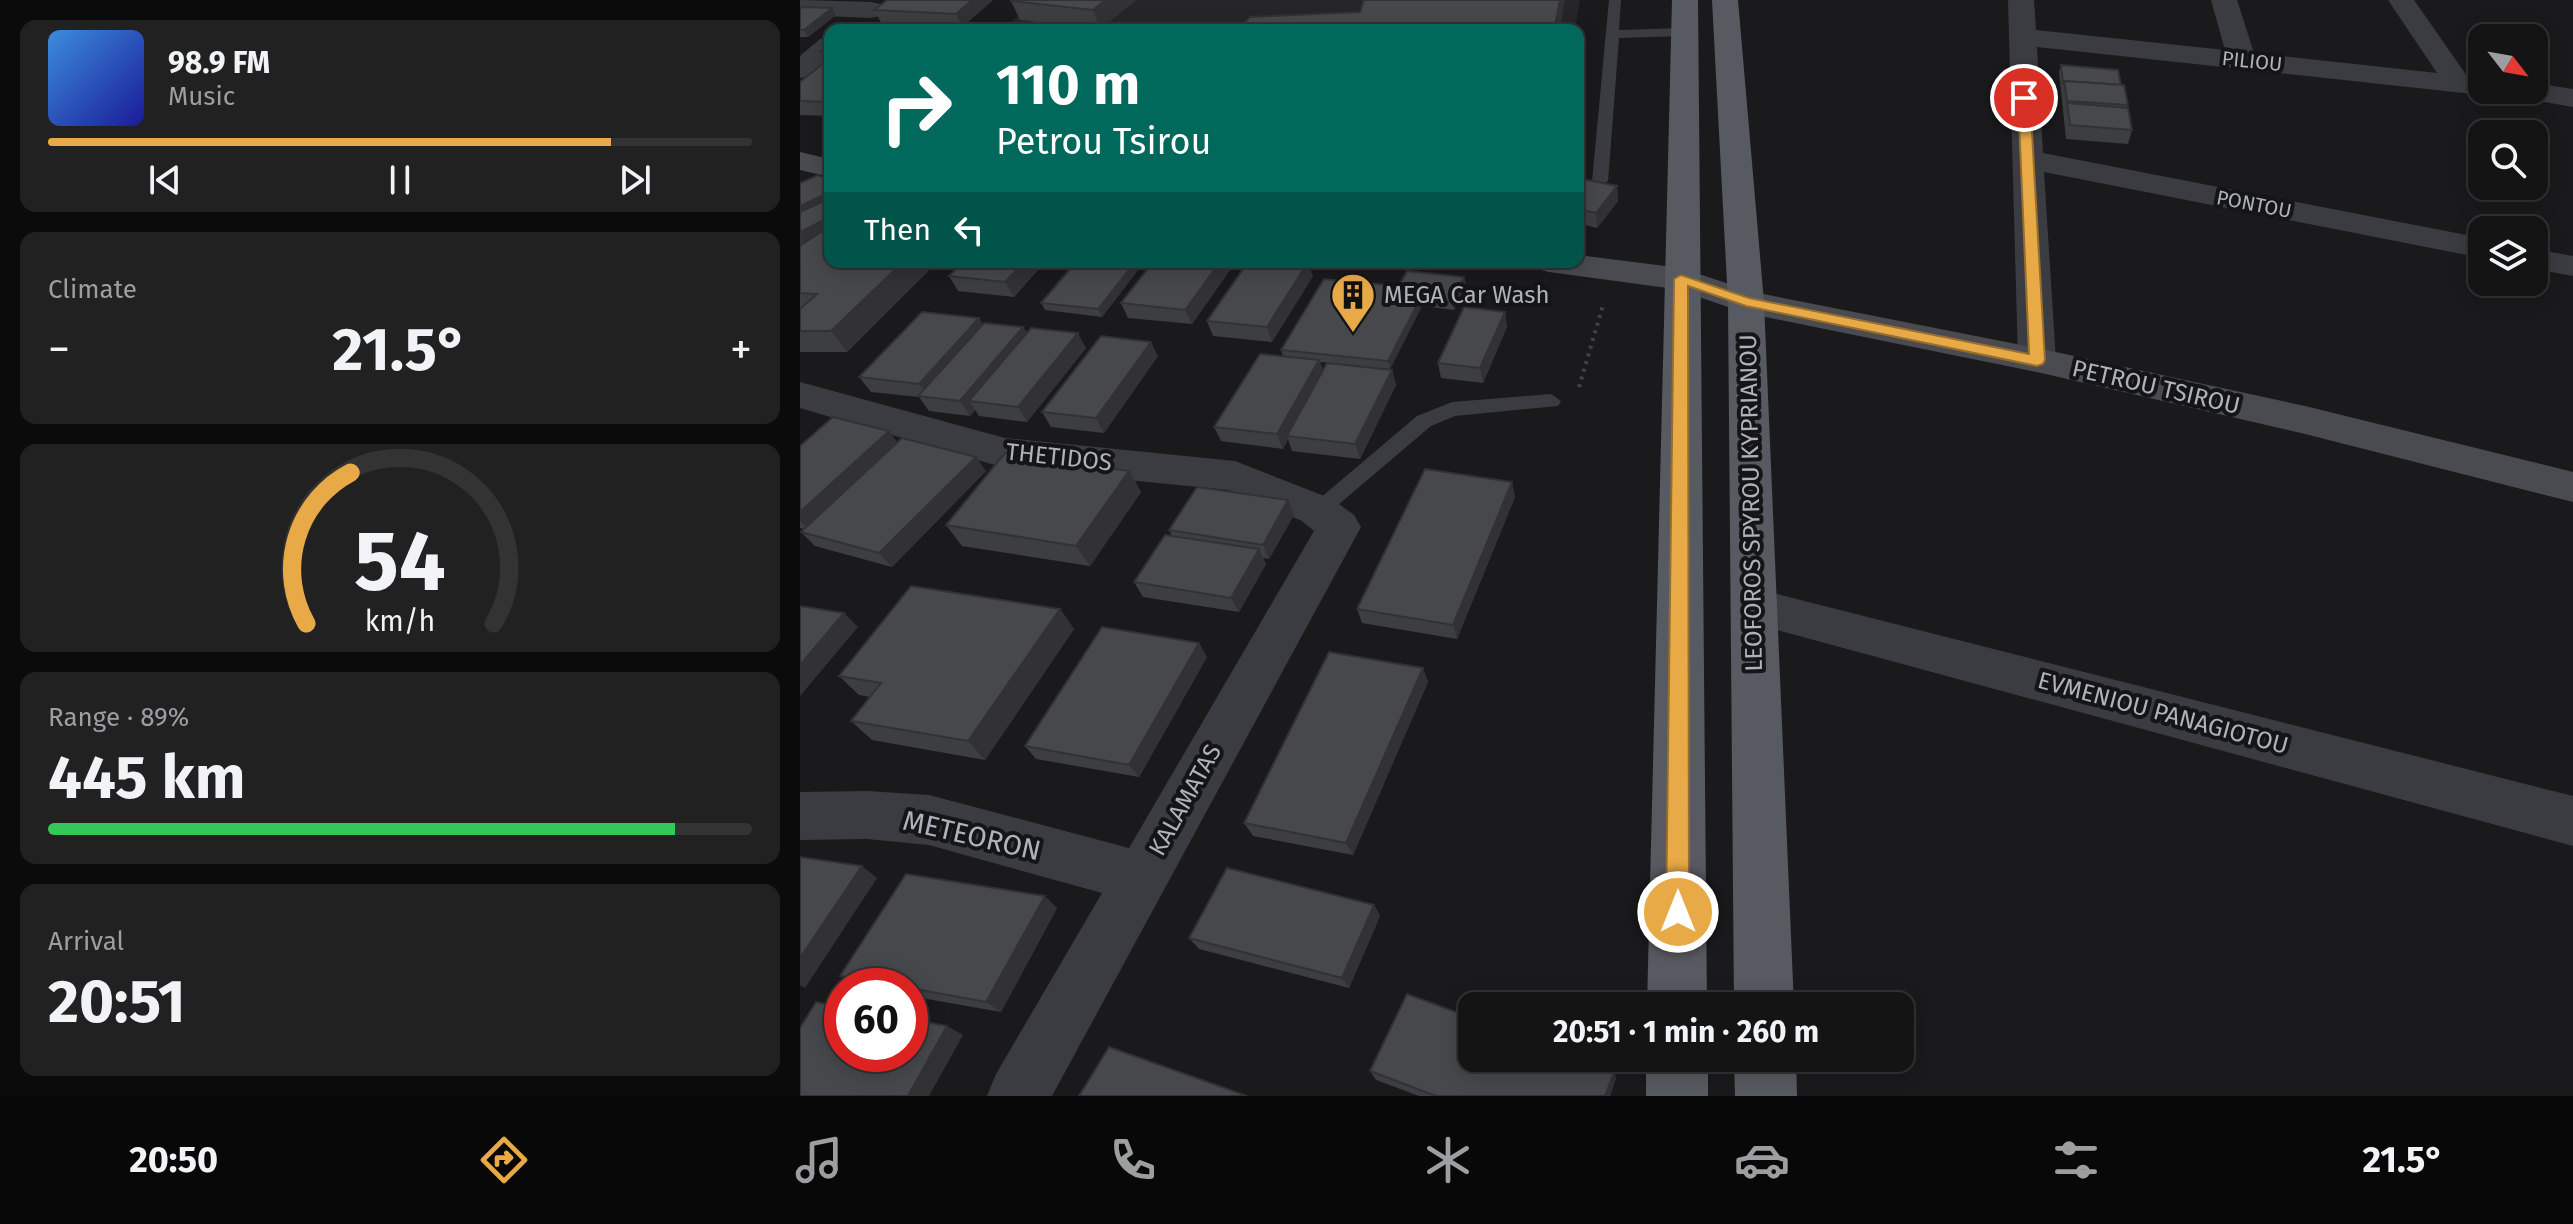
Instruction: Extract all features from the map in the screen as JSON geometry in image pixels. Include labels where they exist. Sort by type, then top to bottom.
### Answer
[{"type":"main road","points":[[1677,992],[1685,0]]},
{"type":"main road","name":"LEOFOROS SPYROU KYPRIANOU","points":[[1725,0],[1746,302],[1764,992]]},
{"type":"main road","points":[[1677,1072],[1677,1096]]},
{"type":"main road","points":[[1765,1072],[1766,1096]]},
{"type":"street","points":[[2021,0],[2037,360]]},
{"type":"street","points":[[2224,0],[2242,60]]},
{"type":"street","points":[[2401,0],[2468,82]]},
{"type":"street","points":[[800,7],[877,5]]},
{"type":"street","points":[[854,24],[877,5]]},
{"type":"street","name":"PILIOU","points":[[2022,37],[2468,84]]},
{"type":"street","points":[[800,70],[824,50]]},
{"type":"street","points":[[2548,94],[2573,98]]},
{"type":"street","name":"PONTOU","points":[[2027,159],[2468,245]]},
{"type":"street","points":[[800,161],[824,167]]},
{"type":"street","points":[[2548,262],[2573,266]]},
{"type":"street","name":"PETROU TSIROU","points":[[1584,267],[1681,279],[1746,302],[2037,360],[2305,420],[2573,487]]},
{"type":"street","name":"THETIDOS","points":[[800,395],[1005,453],[1235,476],[1317,510]]},
{"type":"street","name":"KALAMATAS","points":[[1018,1096],[1339,527],[1317,510]]},
{"type":"street","name":"EVMENIOU PANAGIOTOU","points":[[1753,606],[2573,821]]},
{"type":"street","name":"METEORON","points":[[800,816],[867,815],[929,820],[1141,877]]},
{"type":"lane","points":[[1600,181],[1615,0]]},
{"type":"lane","points":[[1610,34],[1684,32]]},
{"type":"lane","points":[[1317,510],[1424,421],[1452,409],[1551,401]]},
{"type":"path","points":[[1551,401],[1578,391],[1604,303]]},
{"type":"shaded area","points":[[1035,0],[1580,0],[1576,24],[1009,24]]},
{"type":"building","points":[[887,0],[972,0],[956,14],[874,10]]},
{"type":"building","points":[[1012,0],[1105,0],[1093,10]]},
{"type":"building","points":[[1364,0],[1560,0],[1555,24],[1243,24],[1250,17],[1360,12]]},
{"type":"building","points":[[800,7],[832,8],[800,30]]},
{"type":"building","points":[[824,63],[824,102],[800,101],[800,82]]},
{"type":"building","points":[[2061,65],[2118,70],[2121,85],[2064,81],[2063,84]]},
{"type":"building","points":[[2064,81],[2124,85],[2128,105],[2067,101]]},
{"type":"building","points":[[2067,103],[2128,108],[2132,130],[2070,125]]},
{"type":"building","points":[[818,175],[824,178],[824,195],[800,206],[800,183]]},
{"type":"building","points":[[1584,179],[1617,186],[1596,213],[1584,210]]},
{"type":"building","points":[[824,201],[824,220],[800,232],[800,212]]},
{"type":"building","points":[[824,230],[824,268],[897,268],[831,331],[800,331],[800,309],[817,294],[800,293],[800,246]]},
{"type":"building","points":[[957,268],[1018,268],[1005,282],[949,276]]},
{"type":"building","points":[[1071,268],[1130,268],[1098,309],[1041,303]]},
{"type":"building","points":[[1148,268],[1216,268],[1185,310],[1121,303]]},
{"type":"building","points":[[1244,268],[1304,268],[1267,327],[1207,321]]},
{"type":"building","name":"MEGA Car Wash","points":[[1407,271],[1464,277],[1452,302],[1420,299],[1388,361],[1281,350],[1324,279],[1399,286]]},
{"type":"building","points":[[1464,307],[1505,312],[1480,368],[1438,363]]},
{"type":"building","points":[[922,312],[979,318],[919,384],[859,377]]},
{"type":"building","points":[[984,323],[1023,327],[960,401],[918,396]]},
{"type":"building","points":[[1031,328],[1078,333],[1018,407],[969,401]]},
{"type":"building","points":[[1101,336],[1151,342],[1096,418],[1042,412]]},
{"type":"building","points":[[1260,354],[1319,360],[1277,434],[1214,427]]},
{"type":"building","points":[[1327,363],[1392,370],[1355,444],[1287,436]]},
{"type":"building","points":[[833,417],[889,431],[800,512],[800,446]]},
{"type":"building","points":[[902,438],[976,457],[879,553],[801,532]]},
{"type":"building","points":[[1005,453],[1129,471],[1076,546],[946,525]]},
{"type":"building","points":[[1425,469],[1512,482],[1453,625],[1357,609]]},
{"type":"building","points":[[1197,487],[1288,500],[1263,545],[1169,530]]},
{"type":"building","points":[[1165,535],[1259,549],[1231,598],[1134,582]]},
{"type":"building","points":[[911,586],[1060,609],[968,741],[851,721],[881,683],[839,676]]},
{"type":"building","points":[[800,606],[844,613],[800,665]]},
{"type":"building","points":[[1102,627],[1199,643],[1129,765],[1025,746]]},
{"type":"building","points":[[1329,652],[1423,668],[1346,843],[1244,823]]},
{"type":"building","points":[[800,857],[862,866],[800,958]]},
{"type":"building","points":[[1227,868],[1374,905],[1342,978],[1189,938]]},
{"type":"building","points":[[906,874],[1045,896],[986,1002],[928,991],[928,968],[845,968]]},
{"type":"building","points":[[1407,994],[1458,1013],[1458,1072],[1614,1072],[1605,1096],[1436,1096],[1370,1071]]},
{"type":"building","points":[[816,1002],[824,1004],[824,1072],[921,1072],[908,1096],[800,1096],[800,1028]]},
{"type":"building","points":[[928,1022],[947,1026],[928,1060]]},
{"type":"building","points":[[1109,1047],[1247,1096],[1079,1096]]},
{"type":"place","name":"MEGA Car Wash","points":[[1353,334]]},
{"type":"route","points":[[1678,912],[1681,279],[1746,302],[2037,360],[2024,98]]}]
